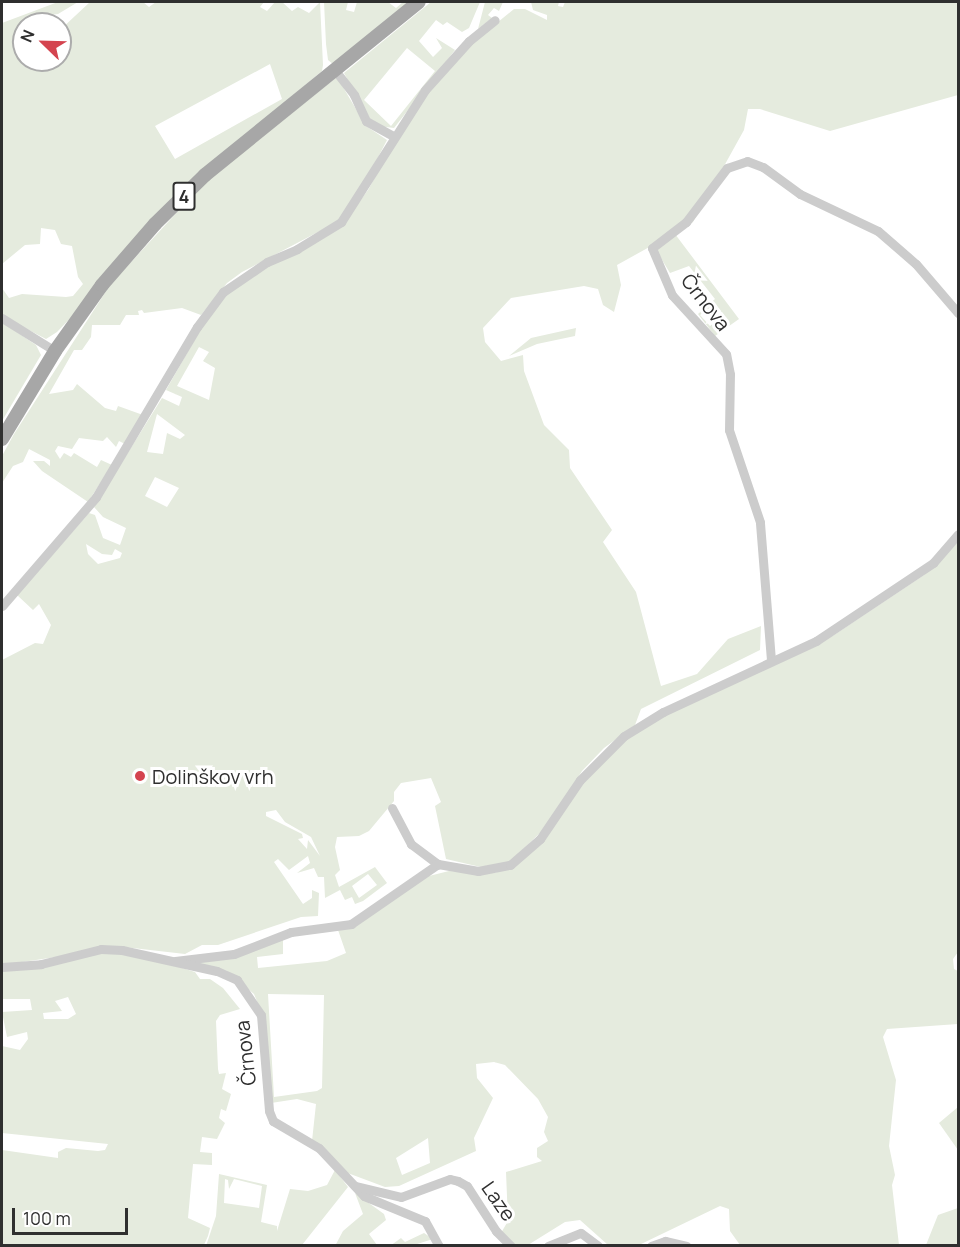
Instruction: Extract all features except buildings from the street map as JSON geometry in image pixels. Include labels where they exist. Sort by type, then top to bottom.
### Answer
[{"type":"main road","name":"4","points":[[2,439],[55,351],[102,285],[155,224],[205,175],[419,2]]},
{"type":"street","points":[[2,606],[96,497],[197,327],[223,292],[258,268],[297,249],[341,222],[364,191],[393,136],[425,90],[469,41],[495,20]]},
{"type":"street","points":[[334,69],[354,96],[366,121],[393,136]]},
{"type":"street","name":"Črnova","points":[[771,660],[760,522],[729,430],[730,374],[726,354],[672,294],[652,248],[686,222],[727,168],[747,161],[763,167],[800,194],[879,231],[916,264],[958,313]]},
{"type":"street","points":[[2,318],[55,351]]},
{"type":"street","points":[[392,808],[411,844],[438,864],[478,871],[510,865],[540,839],[580,780],[624,736],[663,712],[816,641],[933,563],[958,534]]},
{"type":"street","points":[[176,961],[234,954],[291,932],[351,924],[438,864]]},
{"type":"street","name":"Črnova","points":[[2,966],[41,963],[108,949],[217,971],[245,988],[261,1015],[269,1111],[273,1121],[319,1148],[353,1185],[384,1208],[425,1221],[439,1245]]},
{"type":"street","name":"Laze","points":[[353,1185],[400,1197],[450,1179],[458,1181],[466,1186],[496,1231],[511,1245]]},
{"type":"street","points":[[548,1245],[581,1233],[600,1245]]},
{"type":"street","points":[[651,1245],[665,1241],[686,1245]]},
{"type":"shaded area","points":[[58,2],[78,2],[61,12],[31,12]]},
{"type":"shaded area","points":[[90,2],[143,2],[149,7],[156,2],[264,2],[260,7],[267,11],[275,2],[282,2],[292,11],[298,7],[309,13],[320,2],[322,71],[254,128],[57,332],[46,339],[2,316],[2,288],[9,298],[22,294],[73,296],[83,284],[78,277],[72,246],[61,244],[55,230],[41,228],[40,244],[25,245],[2,264],[2,23],[12,19],[12,72],[72,72],[72,19]],"holes":[[[270,64],[282,99],[175,159],[155,126]]]},
{"type":"shaded area","points":[[324,2],[348,2],[346,10],[354,12],[357,2],[388,2],[396,8],[403,2],[414,2],[334,65],[328,60]]},
{"type":"shaded area","points":[[431,2],[480,2],[469,28],[462,32],[447,22],[443,25],[436,20],[419,41],[433,57],[442,48],[436,38],[455,50],[394,128],[372,123],[344,73]],"holes":[[[407,48],[435,71],[391,126],[364,100]]]},
{"type":"shaded area","points":[[485,2],[503,2],[499,11],[494,8],[488,15],[492,18],[478,29]]},
{"type":"shaded area","points":[[531,2],[559,2],[558,6],[563,7],[565,2],[958,2],[958,95],[830,131],[760,109],[748,109],[744,130],[693,222],[675,234],[739,319],[715,336],[698,314],[715,299],[689,266],[670,273],[653,245],[617,265],[621,285],[614,312],[603,305],[598,289],[584,286],[511,298],[483,328],[485,342],[501,361],[523,355],[524,371],[544,425],[569,450],[570,468],[612,530],[603,542],[636,592],[661,686],[697,674],[728,639],[761,626],[760,650],[641,709],[635,725],[604,748],[582,771],[546,827],[511,861],[485,868],[446,859],[435,806],[441,802],[431,778],[401,783],[394,792],[394,801],[369,831],[359,836],[337,837],[335,847],[340,870],[335,875],[339,887],[375,867],[387,883],[363,901],[355,904],[352,897],[345,900],[340,890],[325,898],[324,877],[318,877],[314,868],[297,873],[310,863],[308,856],[289,870],[278,859],[274,862],[303,904],[312,898],[312,890],[319,893],[318,916],[301,917],[218,945],[202,945],[185,954],[124,947],[2,965],[2,660],[35,643],[43,644],[51,625],[39,604],[33,610],[17,595],[89,513],[95,515],[103,538],[120,545],[126,528],[103,517],[94,507],[162,398],[179,406],[182,397],[166,390],[210,313],[236,285],[343,224],[368,190],[414,108],[466,48],[514,9],[525,9],[547,20],[547,15],[533,10]],"holes":[[[715,304],[724,315],[710,326],[700,315]],[[199,347],[209,352],[203,361],[215,368],[209,400],[177,386]],[[157,414],[185,435],[180,439],[167,433],[163,454],[147,452]],[[155,477],[179,488],[167,507],[145,496]],[[86,544],[102,554],[112,555],[115,549],[122,553],[120,558],[98,564],[88,554]],[[276,810],[285,822],[311,837],[320,856],[308,840],[307,849],[298,839],[303,838],[302,834],[266,816],[266,812]],[[368,874],[377,885],[359,898],[352,886]]]},
{"type":"shaded area","points":[[337,77],[366,126],[387,140],[360,192],[337,222],[242,272],[227,283],[201,315],[182,308],[144,313],[142,310],[138,311],[139,315],[126,315],[120,325],[92,325],[91,337],[82,350],[74,350],[49,394],[73,390],[77,384],[105,408],[116,411],[118,406],[143,415],[127,445],[119,441],[116,447],[107,437],[103,441],[79,438],[72,449],[58,446],[55,451],[60,459],[64,453],[71,457],[74,453],[97,467],[101,460],[112,465],[88,502],[42,471],[33,461],[44,461],[50,466],[50,460],[29,449],[23,462],[13,466],[2,483],[2,456],[14,434],[110,285],[203,184]]},
{"type":"shaded area","points":[[2,322],[36,345],[41,355],[2,421]]},
{"type":"shaded area","points":[[576,328],[575,336],[537,344],[509,356],[531,338]]},
{"type":"shaded area","points":[[958,542],[958,952],[953,959],[954,969],[958,971],[958,1024],[887,1029],[883,1037],[896,1080],[889,1146],[895,1175],[892,1185],[899,1245],[740,1245],[730,1231],[729,1209],[720,1206],[639,1245],[608,1245],[580,1220],[565,1222],[528,1245],[512,1244],[501,1233],[508,1221],[506,1172],[542,1161],[537,1157],[537,1148],[548,1141],[544,1132],[548,1117],[538,1099],[505,1065],[494,1062],[476,1064],[477,1078],[493,1098],[474,1138],[476,1151],[399,1186],[385,1187],[345,1172],[312,1141],[316,1104],[297,1099],[271,1103],[265,1021],[254,994],[227,971],[192,962],[283,936],[283,954],[257,957],[258,968],[327,961],[346,953],[338,930],[360,923],[421,878],[449,871],[494,873],[510,868],[545,839],[577,789],[624,740],[663,716],[834,635],[924,575]],"holes":[[[268,994],[324,995],[322,1088],[317,1091],[274,1097]],[[428,1138],[430,1163],[402,1175],[396,1158]]]},
{"type":"shaded area","points":[[112,952],[150,958],[195,972],[200,979],[210,979],[223,988],[240,1009],[220,1015],[216,1021],[218,1069],[219,1074],[226,1073],[222,1089],[231,1094],[226,1111],[221,1109],[219,1118],[225,1123],[217,1139],[202,1137],[200,1152],[212,1153],[212,1165],[193,1164],[188,1218],[210,1228],[204,1245],[2,1245],[2,1150],[58,1158],[58,1152],[66,1148],[98,1151],[105,1150],[108,1144],[2,1133],[2,1046],[20,1050],[28,1039],[27,1032],[7,1037],[2,1012],[32,1010],[30,999],[2,999],[2,969]],"holes":[[[68,997],[76,1014],[68,1019],[44,1019],[43,1013],[62,1011],[55,1001]]]},
{"type":"shaded area","points":[[958,1107],[958,1150],[939,1123]]},
{"type":"shaded area","points":[[335,1170],[348,1187],[302,1245],[206,1246],[216,1216],[219,1174],[267,1185],[261,1222],[277,1226],[277,1231],[290,1189],[308,1191],[327,1185]],"holes":[[[225,1179],[228,1180],[229,1189],[234,1179],[262,1186],[259,1208],[224,1203]]]},
{"type":"shaded area","points":[[355,1193],[384,1214],[386,1220],[369,1234],[377,1245],[335,1246],[343,1231],[363,1214]]},
{"type":"shaded area","points":[[958,1208],[958,1245],[926,1245],[938,1215]]},
{"type":"shaded area","points":[[424,1233],[433,1239],[414,1245],[390,1246],[401,1238],[405,1242]]},
{"type":"place","name":"Dolinškov vrh","points":[[140,776]]}]
